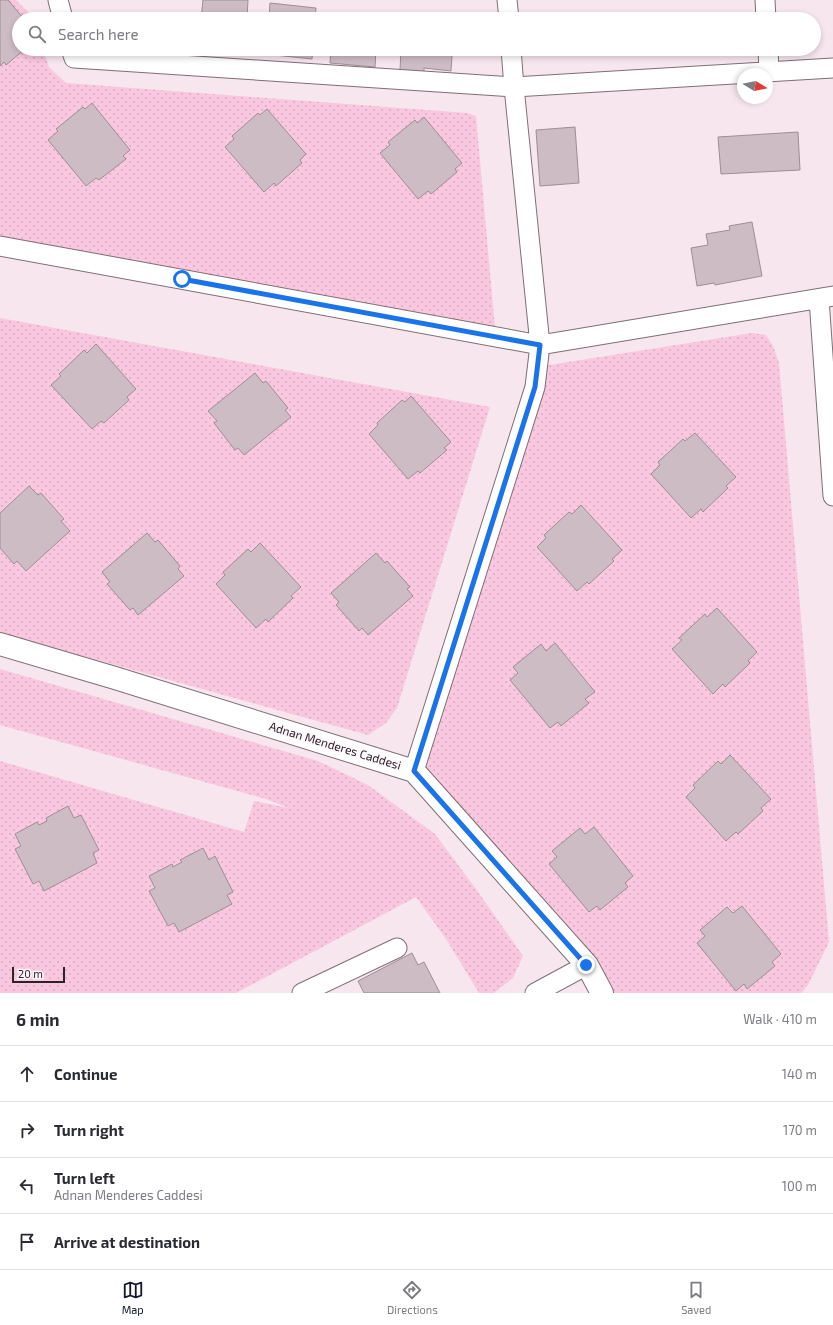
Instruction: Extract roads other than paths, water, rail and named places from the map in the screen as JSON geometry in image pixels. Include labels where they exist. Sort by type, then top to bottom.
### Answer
[{"type":"street","points":[[58,0],[62,12]]},
{"type":"street","points":[[507,0],[508,12]]},
{"type":"street","points":[[765,0],[766,12]]},
{"type":"street","points":[[73,56],[74,58],[514,87],[737,74]]},
{"type":"street","points":[[414,771],[535,387],[540,345],[512,56]]},
{"type":"street","points":[[768,56],[769,68]]},
{"type":"street","points":[[773,72],[833,68]]},
{"type":"street","points":[[0,246],[540,345],[826,298],[833,496]]},
{"type":"street","name":"Adnan Menderes Caddesi","points":[[0,644],[115,678],[414,771],[586,965],[602,993]]},
{"type":"street","points":[[302,993],[397,948]]},
{"type":"street","points":[[535,993],[586,965]]}]
